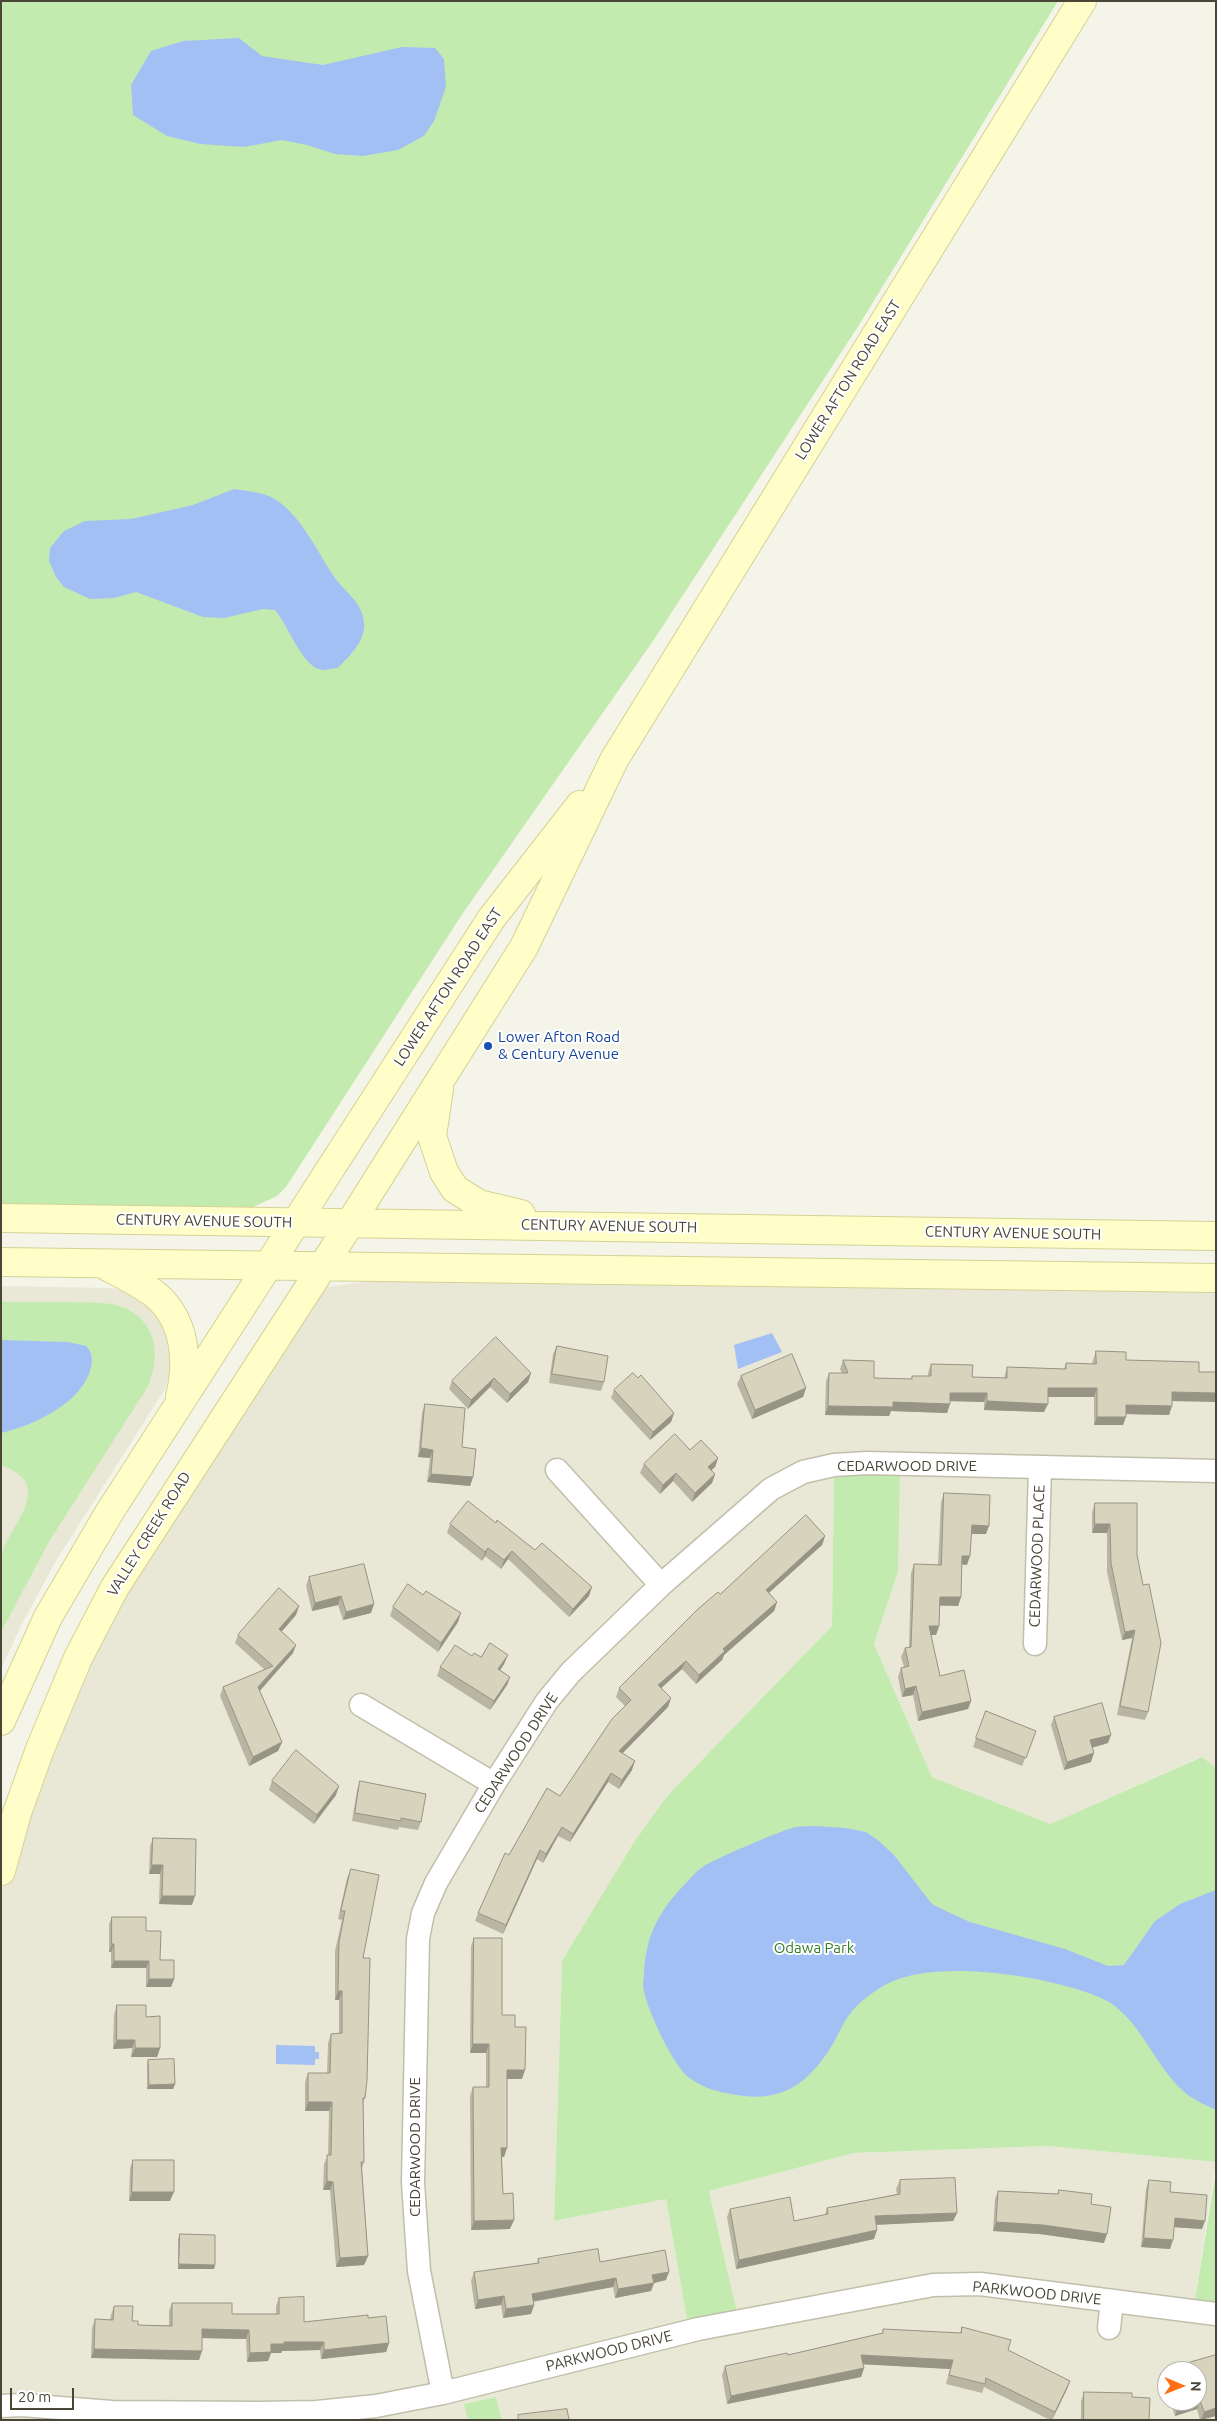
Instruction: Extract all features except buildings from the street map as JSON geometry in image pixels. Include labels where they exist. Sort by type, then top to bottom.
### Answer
[{"type":"main road","name":"LOWER AFTON ROAD EAST","points":[[294,1223],[492,919],[614,760],[1082,1]]},
{"type":"main road","name":"LOWER AFTON ROAD EAST","points":[[350,1223],[524,947],[614,760]]},
{"type":"main road","points":[[441,1078],[432,1136],[444,1172],[455,1189],[479,1204],[566,1226]]},
{"type":"main road","name":"CENTURY AVENUE SOUTH","points":[[1,1218],[1216,1236]]},
{"type":"main road","points":[[1,1721],[26,1661],[59,1596],[109,1513],[294,1223]]},
{"type":"main road","name":"VALLEY CREEK ROAD","points":[[1,1871],[17,1814],[40,1749],[78,1658],[115,1587],[350,1223]]},
{"type":"main road","points":[[1,1262],[1216,1278]]},
{"type":"main road","points":[[100,1263],[157,1296],[178,1324],[184,1360],[182,1388],[177,1406]]},
{"type":"street","name":"CEDARWOOD DRIVE","points":[[443,2394],[419,2271],[415,2223],[413,2183],[418,1939],[423,1913],[436,1883],[494,1784],[547,1701],[571,1672],[662,1585],[771,1489],[803,1472],[834,1465],[867,1463],[1216,1471]]},
{"type":"street","name":"CEDARWOOD PLACE","points":[[1035,1644],[1040,1467]]},
{"type":"street","points":[[557,1470],[662,1585]]},
{"type":"street","points":[[361,1705],[494,1784]]},
{"type":"street","name":"PARKWOOD DRIVE","points":[[1,2406],[45,2413],[93,2411],[290,2413],[369,2407],[443,2394],[698,2329],[934,2285],[980,2284],[1216,2314]]},
{"type":"street","points":[[1109,2328],[1112,2301]]},
{"type":"shaded area","points":[[376,1280],[1216,1292],[1216,1768],[1201,1757],[1050,1824],[932,1777],[874,1644],[898,1572],[834,1465],[832,1626],[668,1795],[562,1961],[554,2221],[666,2199],[689,2331],[739,2321],[709,2191],[854,2153],[1048,2146],[1216,2162],[1193,2311],[1216,2314],[1216,2420],[502,2420],[496,2397],[464,2404],[468,2420],[1,2420],[1,1871],[58,1702],[307,1290]]},
{"type":"shaded area","points":[[1,1286],[110,1288],[128,1292],[145,1301],[170,1332],[171,1371],[165,1389],[56,1561],[23,1622],[1,1669]]},
{"type":"green space","points":[[1,1],[1058,1],[859,325],[653,641],[461,916],[286,1187],[277,1196],[253,1207],[1,1205]]},
{"type":"green space","points":[[1,1302],[100,1303],[116,1305],[129,1310],[148,1327],[153,1338],[155,1362],[147,1388],[50,1540],[1,1632],[1,1558],[5,1546],[25,1508],[28,1496],[26,1484],[18,1474],[1,1465]]},
{"type":"green space","name":"Odawa Park","points":[[900,1464],[898,1572],[874,1644],[932,1777],[1050,1824],[1202,1757],[1216,1768],[1216,2162],[1048,2146],[854,2153],[709,2191],[739,2321],[689,2331],[666,2199],[554,2221],[562,1961],[633,1844],[668,1795],[832,1626],[834,1465]]},
{"type":"green space","points":[[1216,2170],[1216,2314],[1193,2312]]},
{"type":"green space","points":[[496,2397],[502,2420],[468,2420],[464,2404]]},
{"type":"water","points":[[239,38],[262,56],[323,65],[402,47],[435,48],[444,59],[446,87],[434,121],[424,136],[398,150],[363,156],[335,154],[307,145],[282,140],[244,147],[200,144],[167,136],[133,115],[131,85],[151,51],[183,41]]},
{"type":"water","points":[[234,489],[265,495],[285,506],[307,534],[337,581],[360,608],[363,615],[364,629],[360,641],[338,668],[323,670],[316,668],[309,662],[302,655],[275,610],[263,609],[224,618],[203,617],[136,592],[114,598],[90,599],[64,587],[56,577],[49,561],[50,548],[64,531],[85,521],[131,519],[193,505]]},
{"type":"water","points":[[772,1333],[782,1352],[738,1369],[734,1345]]},
{"type":"water","points":[[1,1340],[68,1342],[86,1346],[91,1353],[91,1367],[86,1380],[68,1401],[28,1425],[1,1433]]},
{"type":"water","points":[[816,1826],[846,1828],[866,1832],[894,1855],[932,1904],[946,1911],[970,1922],[1065,1949],[1108,1966],[1124,1965],[1155,1921],[1180,1904],[1216,1890],[1216,2110],[1189,2096],[1178,2086],[1160,2064],[1136,2028],[1116,2007],[1107,2001],[1050,1982],[997,1973],[965,1971],[931,1972],[915,1975],[881,1987],[853,2010],[816,2068],[795,2086],[783,2092],[769,2096],[754,2097],[710,2089],[698,2084],[687,2076],[674,2059],[654,2020],[645,1995],[643,1986],[645,1958],[656,1923],[677,1893],[704,1866],[789,1829]]},
{"type":"water","points":[[276,2045],[315,2046],[315,2052],[319,2052],[319,2059],[315,2059],[315,2065],[276,2064]]},
{"type":"place","name":"Lower Afton Road & Century Avenue","points":[[488,1046]]}]
